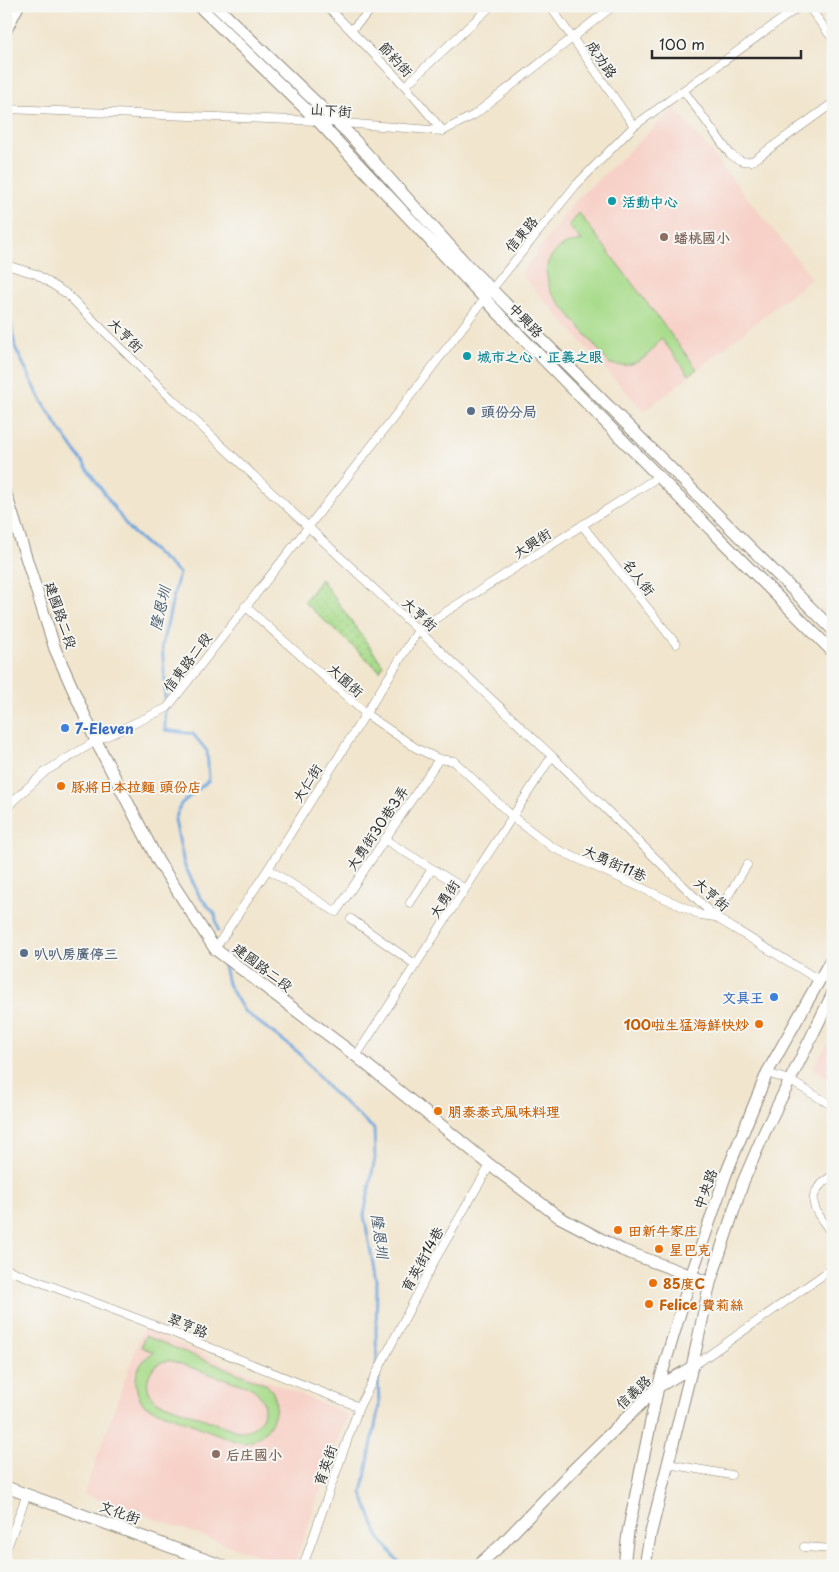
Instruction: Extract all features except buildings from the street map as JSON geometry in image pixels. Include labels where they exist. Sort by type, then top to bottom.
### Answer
[{"type":"street","points":[[7,26],[18,6]]},
{"type":"street","name":"中興路","points":[[199,6],[318,121],[488,294],[833,630]]},
{"type":"street","name":"中興路","points":[[216,6],[338,123],[469,267],[488,294],[658,476],[833,652]]},
{"type":"street","name":"節約街","points":[[327,6],[405,86],[443,131]]},
{"type":"street","points":[[351,30],[375,6]]},
{"type":"street","points":[[405,86],[491,6]]},
{"type":"street","name":"成功路","points":[[550,6],[634,126]]},
{"type":"street","points":[[443,131],[474,115],[613,6]]},
{"type":"street","name":"信東路","points":[[309,526],[488,294],[576,185],[634,126],[800,6]]},
{"type":"street","points":[[808,6],[833,39]]},
{"type":"street","points":[[684,91],[730,154],[746,163],[754,160],[833,103]]},
{"type":"street","name":"山下街","points":[[6,110],[318,121],[443,131]]},
{"type":"street","name":"大亨街","points":[[6,265],[36,274],[67,294],[171,398],[552,756],[715,917],[819,980]]},
{"type":"street","name":"大興街","points":[[419,629],[658,476]]},
{"type":"street","name":"建國路二段","points":[[6,494],[55,649],[96,742],[158,861],[215,949],[356,1056],[490,1165],[559,1217],[622,1250],[710,1283]]},
{"type":"street","name":"名人街","points":[[582,525],[676,644]]},
{"type":"street","name":"信東路二段","points":[[6,810],[10,799],[46,771],[96,742],[165,709],[309,526]]},
{"type":"street","name":"大園街","points":[[245,606],[366,714],[416,748],[439,759],[454,761],[513,817]]},
{"type":"street","name":"大仁街","points":[[215,949],[268,869],[419,629]]},
{"type":"street","name":"大勇街","points":[[356,1056],[552,756]]},
{"type":"street","name":"大勇街30巷3弄","points":[[268,869],[336,912],[439,759]]},
{"type":"street","name":"大勇街11巷","points":[[513,817],[552,848],[701,915],[715,917]]},
{"type":"street","points":[[384,839],[465,890]]},
{"type":"street","points":[[715,917],[747,866]]},
{"type":"street","points":[[410,903],[432,869]]},
{"type":"street","points":[[351,919],[416,965]]},
{"type":"street","name":"中央路","points":[[624,1566],[628,1532],[658,1387],[690,1276],[726,1174],[767,1074],[833,956]]},
{"type":"street","points":[[645,1566],[650,1536],[692,1367],[710,1283],[743,1182],[788,1080],[833,994]]},
{"type":"street","points":[[767,1074],[788,1080],[833,1106]]},
{"type":"street","name":"育英街14巷","points":[[376,1372],[436,1258],[490,1165]]},
{"type":"street","points":[[833,1175],[814,1191],[813,1199],[816,1211],[833,1235]]},
{"type":"street","name":"信義路","points":[[477,1566],[501,1545],[570,1473],[658,1387],[692,1367],[833,1268]]},
{"type":"street","name":"翠亨路","points":[[6,1269],[141,1320],[359,1407]]},
{"type":"street","name":"育英街","points":[[303,1566],[359,1407],[376,1372]]},
{"type":"street","points":[[668,1464],[731,1475]]},
{"type":"street","name":"文化街","points":[[6,1487],[223,1566]]},
{"type":"street","points":[[6,1550],[27,1494]]},
{"type":"street","points":[[804,1547],[833,1549]]},
{"type":"shaded area","name":"蟠桃國小","points":[[675,108],[812,278],[644,412],[521,274],[575,201]]},
{"type":"shaded area","points":[[833,1036],[833,1081],[812,1068]]},
{"type":"shaded area","name":"后庄國小","points":[[143,1329],[347,1414],[294,1566],[288,1566],[84,1494]]},
{"type":"green space","points":[[579,213],[697,369],[689,375],[661,338],[651,351],[640,360],[626,365],[610,364],[550,291],[546,271],[548,262],[553,254],[566,244],[582,241],[569,226]]},
{"type":"green space","points":[[321,579],[383,665],[380,671],[304,602]]},
{"type":"green space","points":[[145,1336],[267,1385],[273,1392],[276,1401],[273,1419],[262,1435],[254,1440],[241,1443],[145,1406],[137,1391],[136,1376],[142,1363],[154,1352],[141,1347]],"holes":[[[169,1360],[252,1388],[263,1401],[263,1416],[254,1427],[237,1431],[156,1401],[148,1389],[148,1382],[151,1371],[162,1362]]]},
{"type":"waterway","name":"隆恩圳","points":[[6,294],[15,347],[40,398],[129,529],[179,573],[162,646],[165,681],[165,730],[193,734],[207,751],[209,780],[181,804],[175,820],[184,864],[200,897],[215,914],[218,931]]},
{"type":"waterway","name":"隆恩圳","points":[[223,961],[228,984],[244,1011],[298,1052],[328,1088],[374,1129],[375,1158],[364,1215],[377,1286],[377,1367]]},
{"type":"waterway","name":"隆恩圳","points":[[378,1376],[379,1406],[362,1493],[378,1536],[402,1566]]},
{"type":"place","name":"活動中心","points":[[612,201]]},
{"type":"place","name":"蟠桃國小","points":[[664,237]]},
{"type":"place","name":"城市之心‧正義之眼","points":[[467,356]]},
{"type":"place","name":"頭份分局","points":[[471,411]]},
{"type":"place","name":"7-Eleven","points":[[65,728]]},
{"type":"place","name":"豚將日本拉麵 頭份店","points":[[61,786]]},
{"type":"place","name":"叭叭房廣停三","points":[[24,953]]},
{"type":"place","name":"文具王","points":[[774,997]]},
{"type":"place","name":"100啦生猛海鮮快炒","points":[[759,1024]]},
{"type":"place","name":"朋泰泰式風味料理","points":[[438,1111]]},
{"type":"place","name":"田新牛家庄","points":[[618,1230]]},
{"type":"place","name":"星巴克","points":[[659,1249]]},
{"type":"place","name":"85度C","points":[[653,1283]]},
{"type":"place","name":"Felice 費莉絲","points":[[649,1304]]},
{"type":"place","name":"后庄國小","points":[[216,1454]]}]
